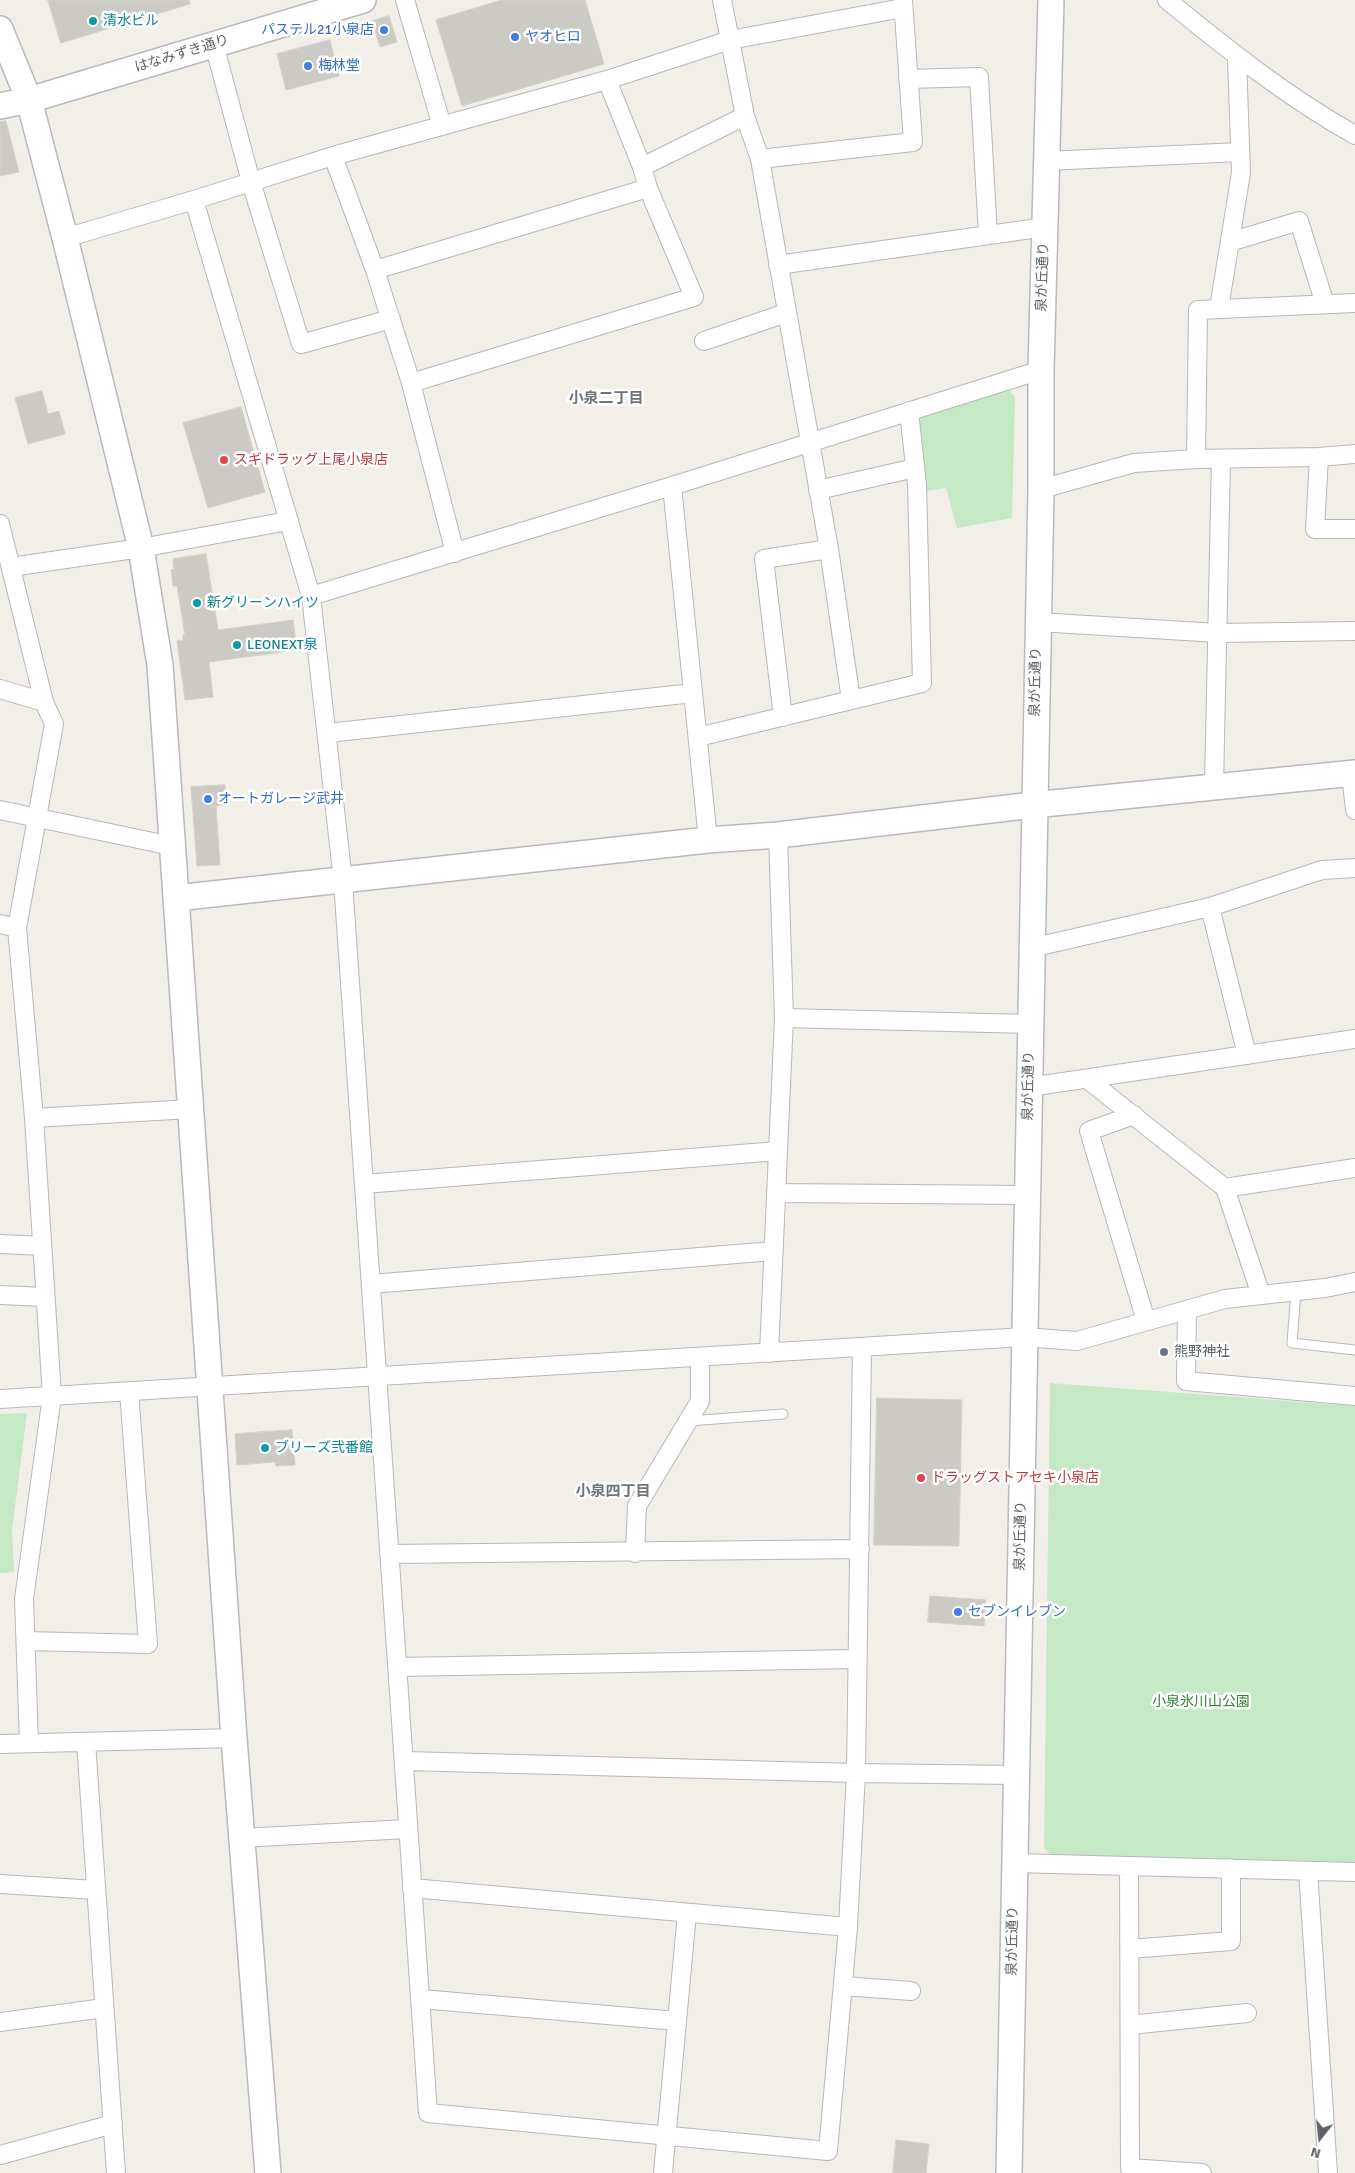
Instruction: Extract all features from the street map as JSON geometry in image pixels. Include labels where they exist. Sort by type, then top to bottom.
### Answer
[{"type":"street","name":"はなみずき通り","points":[[0,106],[29,100],[363,0]]},
{"type":"street","points":[[405,0],[442,126]]},
{"type":"street","points":[[722,0],[745,116],[760,159],[829,549],[851,700]]},
{"type":"street","name":"泉が丘通り","points":[[1009,2173],[1041,489],[1041,370],[1051,0]]},
{"type":"street","points":[[1167,0],[1237,58],[1319,115],[1355,135]]},
{"type":"street","points":[[65,238],[333,156],[607,80],[730,40],[903,4],[912,142],[760,159]]},
{"type":"street","points":[[0,28],[29,100],[65,238],[142,548],[160,665],[234,1738],[268,2173]]},
{"type":"street","points":[[214,44],[251,182],[301,344],[391,319]]},
{"type":"street","points":[[1220,308],[1241,173],[1237,58]]},
{"type":"street","points":[[908,79],[979,77],[988,235]]},
{"type":"street","points":[[411,383],[694,296],[648,188],[642,167],[607,80]]},
{"type":"street","points":[[642,167],[745,116]]},
{"type":"street","points":[[1046,162],[1240,152]]},
{"type":"street","points":[[333,156],[375,270],[411,383],[455,553]]},
{"type":"street","points":[[375,270],[648,188]]},
{"type":"street","points":[[194,200],[311,596],[328,733],[343,881],[428,2113],[828,2152],[848,1927],[856,1773],[856,1659],[860,1549],[862,1347]]},
{"type":"street","points":[[1230,242],[1299,221],[1325,304]]},
{"type":"street","points":[[778,265],[1045,227]]},
{"type":"street","points":[[1196,459],[1198,310],[1355,303]]},
{"type":"street","points":[[704,341],[786,313]]},
{"type":"street","points":[[311,596],[809,444],[1041,370]]},
{"type":"street","points":[[698,737],[922,683],[915,468],[909,411]]},
{"type":"street","points":[[1041,489],[1134,463],[1196,459],[1319,457],[1355,454]]},
{"type":"street","points":[[1319,457],[1315,529],[1355,529]]},
{"type":"street","points":[[1214,786],[1221,459]]},
{"type":"street","points":[[818,490],[915,468]]},
{"type":"street","points":[[672,486],[708,840]]},
{"type":"street","points":[[12,567],[142,548],[288,522]]},
{"type":"street","points":[[0,524],[44,702],[54,724],[17,928],[34,1118],[52,1396],[24,1599],[30,1743]]},
{"type":"street","points":[[783,717],[764,559],[829,549]]},
{"type":"street","points":[[1038,622],[1218,633],[1355,631]]},
{"type":"street","points":[[0,689],[44,702]]},
{"type":"street","points":[[328,733],[693,693]]},
{"type":"street","points":[[176,898],[708,840],[778,835],[1034,805],[1353,773],[1355,810]]},
{"type":"street","points":[[0,810],[172,846]]},
{"type":"street","points":[[769,1353],[784,1018],[778,835]]},
{"type":"street","points":[[1031,948],[1210,907],[1322,870],[1355,868]]},
{"type":"street","points":[[1210,907],[1247,1055]]},
{"type":"street","points":[[0,924],[17,928]]},
{"type":"street","points":[[784,1018],[1030,1024]]},
{"type":"street","points":[[1029,1087],[1355,1039]]},
{"type":"street","points":[[1087,1079],[1225,1188],[1261,1295]]},
{"type":"street","points":[[34,1118],[191,1109]]},
{"type":"street","points":[[1134,1115],[1089,1131],[1146,1321]]},
{"type":"street","points":[[364,1184],[778,1151]]},
{"type":"street","points":[[1225,1188],[1355,1168]]},
{"type":"street","points":[[776,1192],[1027,1196]]},
{"type":"street","points":[[0,1244],[42,1246]]},
{"type":"street","points":[[371,1284],[773,1251]]},
{"type":"street","points":[[0,1399],[1024,1337],[1077,1340],[1225,1299],[1355,1282]]},
{"type":"street","points":[[0,1295],[45,1297]]},
{"type":"street","points":[[1187,1310],[1186,1381],[1355,1396]]},
{"type":"street","points":[[635,1553],[637,1506],[700,1401],[700,1358]]},
{"type":"street","points":[[26,1641],[148,1644],[130,1391]]},
{"type":"street","points":[[390,1554],[635,1553],[860,1549]]},
{"type":"street","points":[[398,1667],[856,1659]]},
{"type":"street","points":[[0,1744],[234,1738]]},
{"type":"street","points":[[86,1742],[116,2173]]},
{"type":"street","points":[[405,1761],[856,1773],[1018,1775]]},
{"type":"street","points":[[242,1838],[407,1829]]},
{"type":"street","points":[[1015,1863],[1355,1872]]},
{"type":"street","points":[[1129,1866],[1130,2168],[1202,2173]]},
{"type":"street","points":[[1130,1949],[1231,1941],[1231,1868]]},
{"type":"street","points":[[1308,1871],[1328,2173]]},
{"type":"street","points":[[0,1884],[96,1890]]},
{"type":"street","points":[[412,1888],[848,1927]]},
{"type":"street","points":[[663,2173],[686,1913]]},
{"type":"street","points":[[843,1986],[911,1991]]},
{"type":"street","points":[[420,1999],[677,2021]]},
{"type":"street","points":[[0,2022],[104,2008]]},
{"type":"street","points":[[1130,2025],[1247,2013]]},
{"type":"street","points":[[0,2155],[112,2124]]},
{"type":"lane","points":[[1296,1291],[1292,1343],[1355,1350]]},
{"type":"lane","points":[[688,1421],[784,1414]]},
{"type":"green space","points":[[1009,390],[1015,397],[1012,518],[957,528],[946,488],[926,491],[916,422],[921,417]]},
{"type":"green space","name":"小泉氷川山公園","points":[[1050,1383],[1355,1406],[1355,1862],[1051,1855],[1044,1848]]},
{"type":"green space","points":[[27,1413],[12,1530],[14,1572],[0,1573],[0,1414]]},
{"type":"building","name":"清水ビル","points":[[48,0],[189,0],[190,4],[61,43]]},
{"type":"building","points":[[502,0],[585,0],[604,64],[462,106],[436,20]]},
{"type":"building","points":[[389,16],[397,42],[380,47],[372,21]]},
{"type":"building","points":[[330,40],[339,76],[286,90],[277,54]]},
{"type":"building","points":[[6,121],[19,172],[0,176],[0,122]]},
{"type":"building","points":[[42,391],[48,414],[59,411],[65,434],[28,444],[15,398]]},
{"type":"building","points":[[241,407],[265,492],[208,508],[183,423]]},
{"type":"building","points":[[206,554],[218,630],[293,620],[297,650],[209,662],[213,697],[185,700],[177,641],[183,640],[183,635],[185,635],[177,586],[173,586],[171,570],[174,569],[173,559]]},
{"type":"building","points":[[225,785],[226,805],[216,806],[220,865],[197,866],[191,787]]},
{"type":"building","points":[[877,1398],[962,1400],[959,1546],[874,1545]]},
{"type":"building","name":"ブリーズ弐番館","points":[[292,1430],[295,1465],[276,1466],[275,1462],[237,1465],[235,1434]]},
{"type":"building","points":[[930,1596],[986,1600],[984,1626],[928,1622]]},
{"type":"building","points":[[896,2140],[929,2144],[926,2173],[893,2173]]},
{"type":"place","name":"清水ビル","points":[[93,21]]},
{"type":"place","name":"パステル21小泉店","points":[[384,30]]},
{"type":"place","name":"ヤオヒロ","points":[[515,37]]},
{"type":"place","name":"梅林堂","points":[[308,66]]},
{"type":"place","name":"スギドラッグ上尾小泉店","points":[[224,460]]},
{"type":"place","name":"新グリーンハイツ","points":[[197,603]]},
{"type":"place","name":"LEONEXT泉","points":[[237,645]]},
{"type":"place","name":"オートガレージ武井","points":[[208,799]]},
{"type":"place","name":"熊野神社","points":[[1164,1352]]},
{"type":"place","name":"ブリーズ弐番館","points":[[265,1448]]},
{"type":"place","name":"ドラッグストアセキ小泉店","points":[[921,1478]]},
{"type":"place","name":"セブンイレブン","points":[[958,1612]]},
{"type":"district","name":"小泉二丁目","points":[[606,399]]},
{"type":"district","name":"小泉四丁目","points":[[613,1492]]}]
